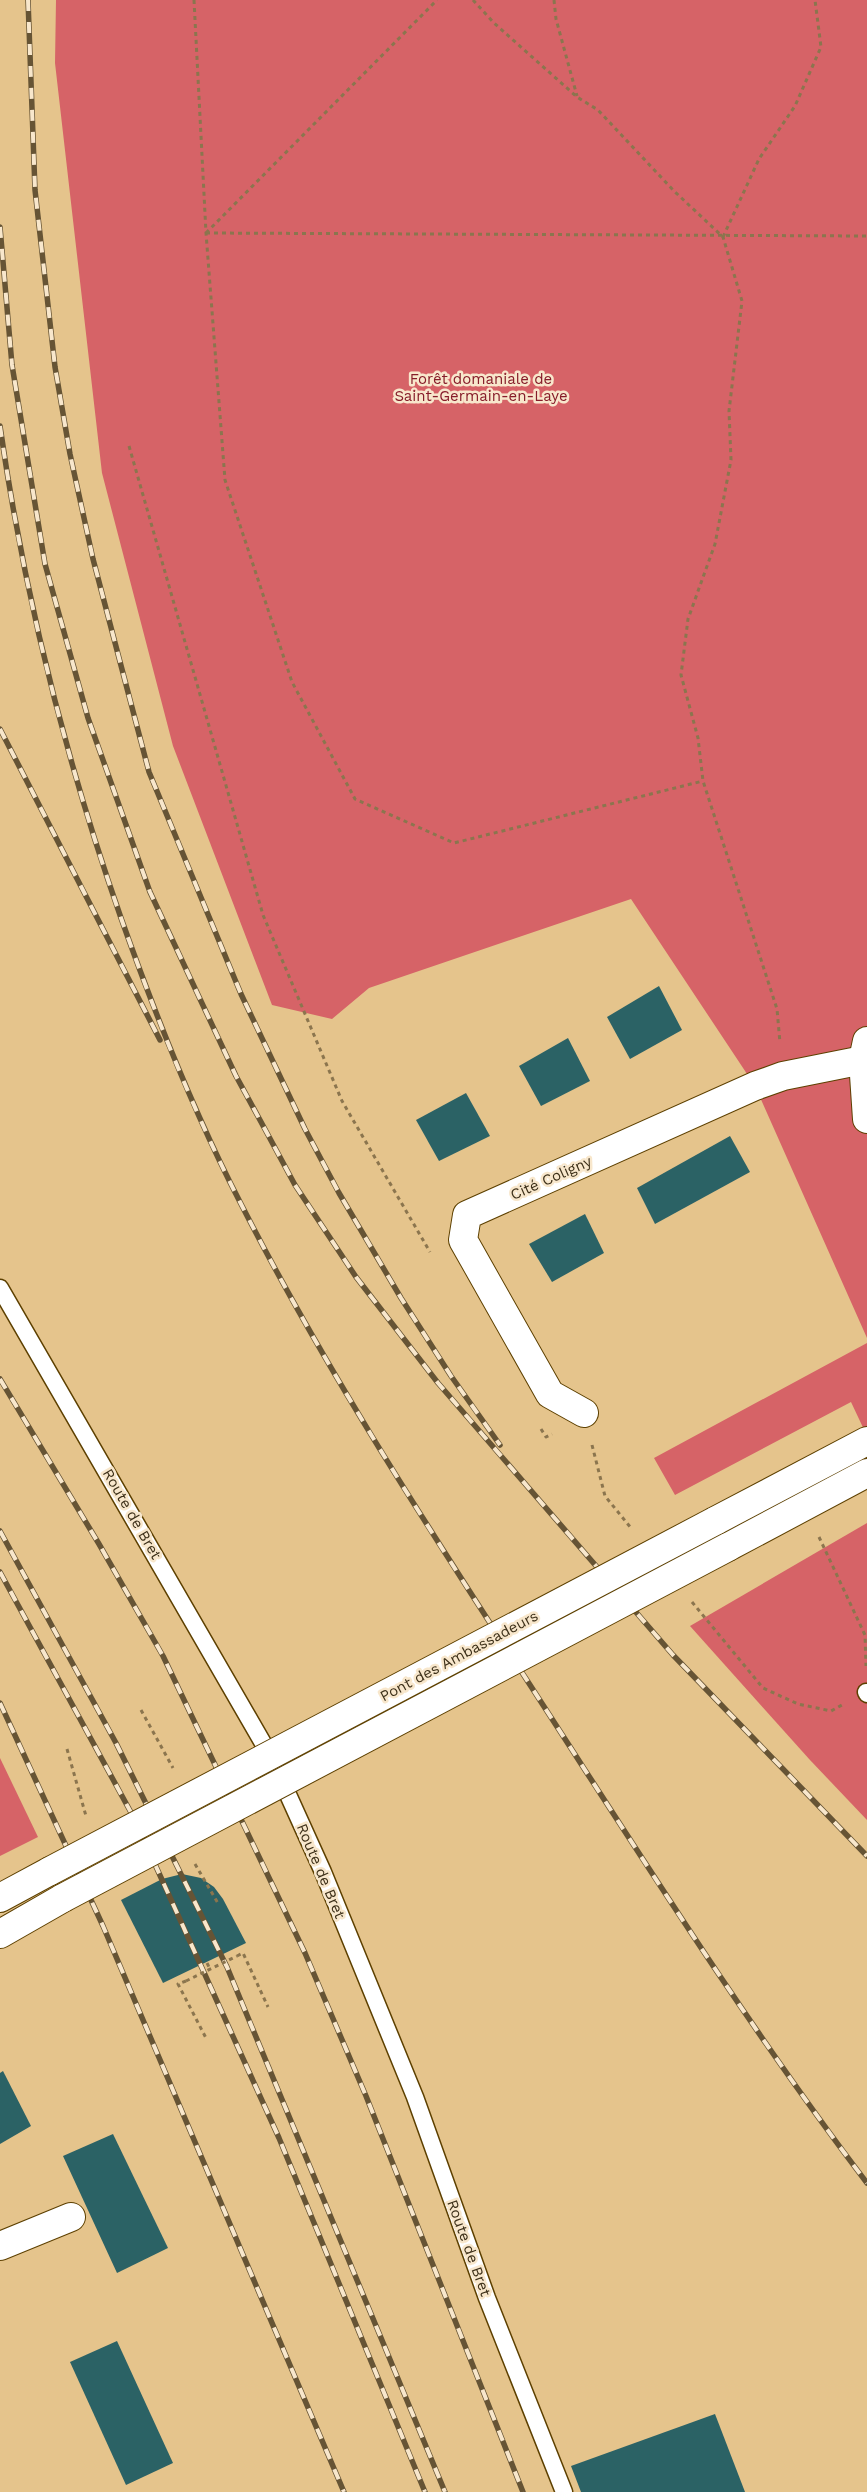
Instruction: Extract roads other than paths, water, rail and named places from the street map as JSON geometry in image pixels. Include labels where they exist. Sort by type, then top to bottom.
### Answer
[{"type":"main road","name":"Cité Coligny","points":[[584,1413],[550,1394],[463,1240],[467,1215],[755,1086],[865,1051]]},
{"type":"main road","points":[[865,1051],[867,1119]]},
{"type":"main road","name":"Pont des Ambassadeurs","points":[[0,1898],[859,1445]]},
{"type":"main road","name":"Pont des Ambassadeurs","points":[[0,1934],[63,1898],[866,1473]]},
{"type":"main road","points":[[0,2246],[71,2217]]},
{"type":"lane","name":"Route de Bret","points":[[0,1288],[155,1553],[278,1772],[323,1872],[415,2097],[487,2298],[564,2492]]},
{"type":"railway","points":[[28,0],[35,190],[55,367],[70,454],[93,559],[149,772],[241,994],[305,1129],[339,1193],[401,1298],[451,1376],[500,1445]]},
{"type":"railway","points":[[0,227],[12,365],[45,564],[88,718],[150,892],[236,1076],[295,1185],[356,1277],[438,1383],[673,1655],[867,1856]]},
{"type":"railway","points":[[0,426],[21,551],[34,613],[48,675],[82,797],[121,918],[147,990],[206,1133],[223,1168],[274,1267],[347,1395],[463,1582],[700,1947],[782,2066],[867,2183]]},
{"type":"railway","points":[[0,729],[160,1040]]},
{"type":"railway","points":[[0,1379],[99,1544],[163,1656],[305,1953],[366,2096],[523,2492]]},
{"type":"railway","points":[[0,1531],[116,1743],[227,1967],[445,2492]]},
{"type":"railway","points":[[0,1572],[134,1818],[279,2138],[425,2492]]},
{"type":"railway","points":[[0,1703],[103,1926],[344,2492]]},
{"type":"park label","name":"Forêt domaniale de Saint-Germain-en-Laye","points":[[481,388]]}]
